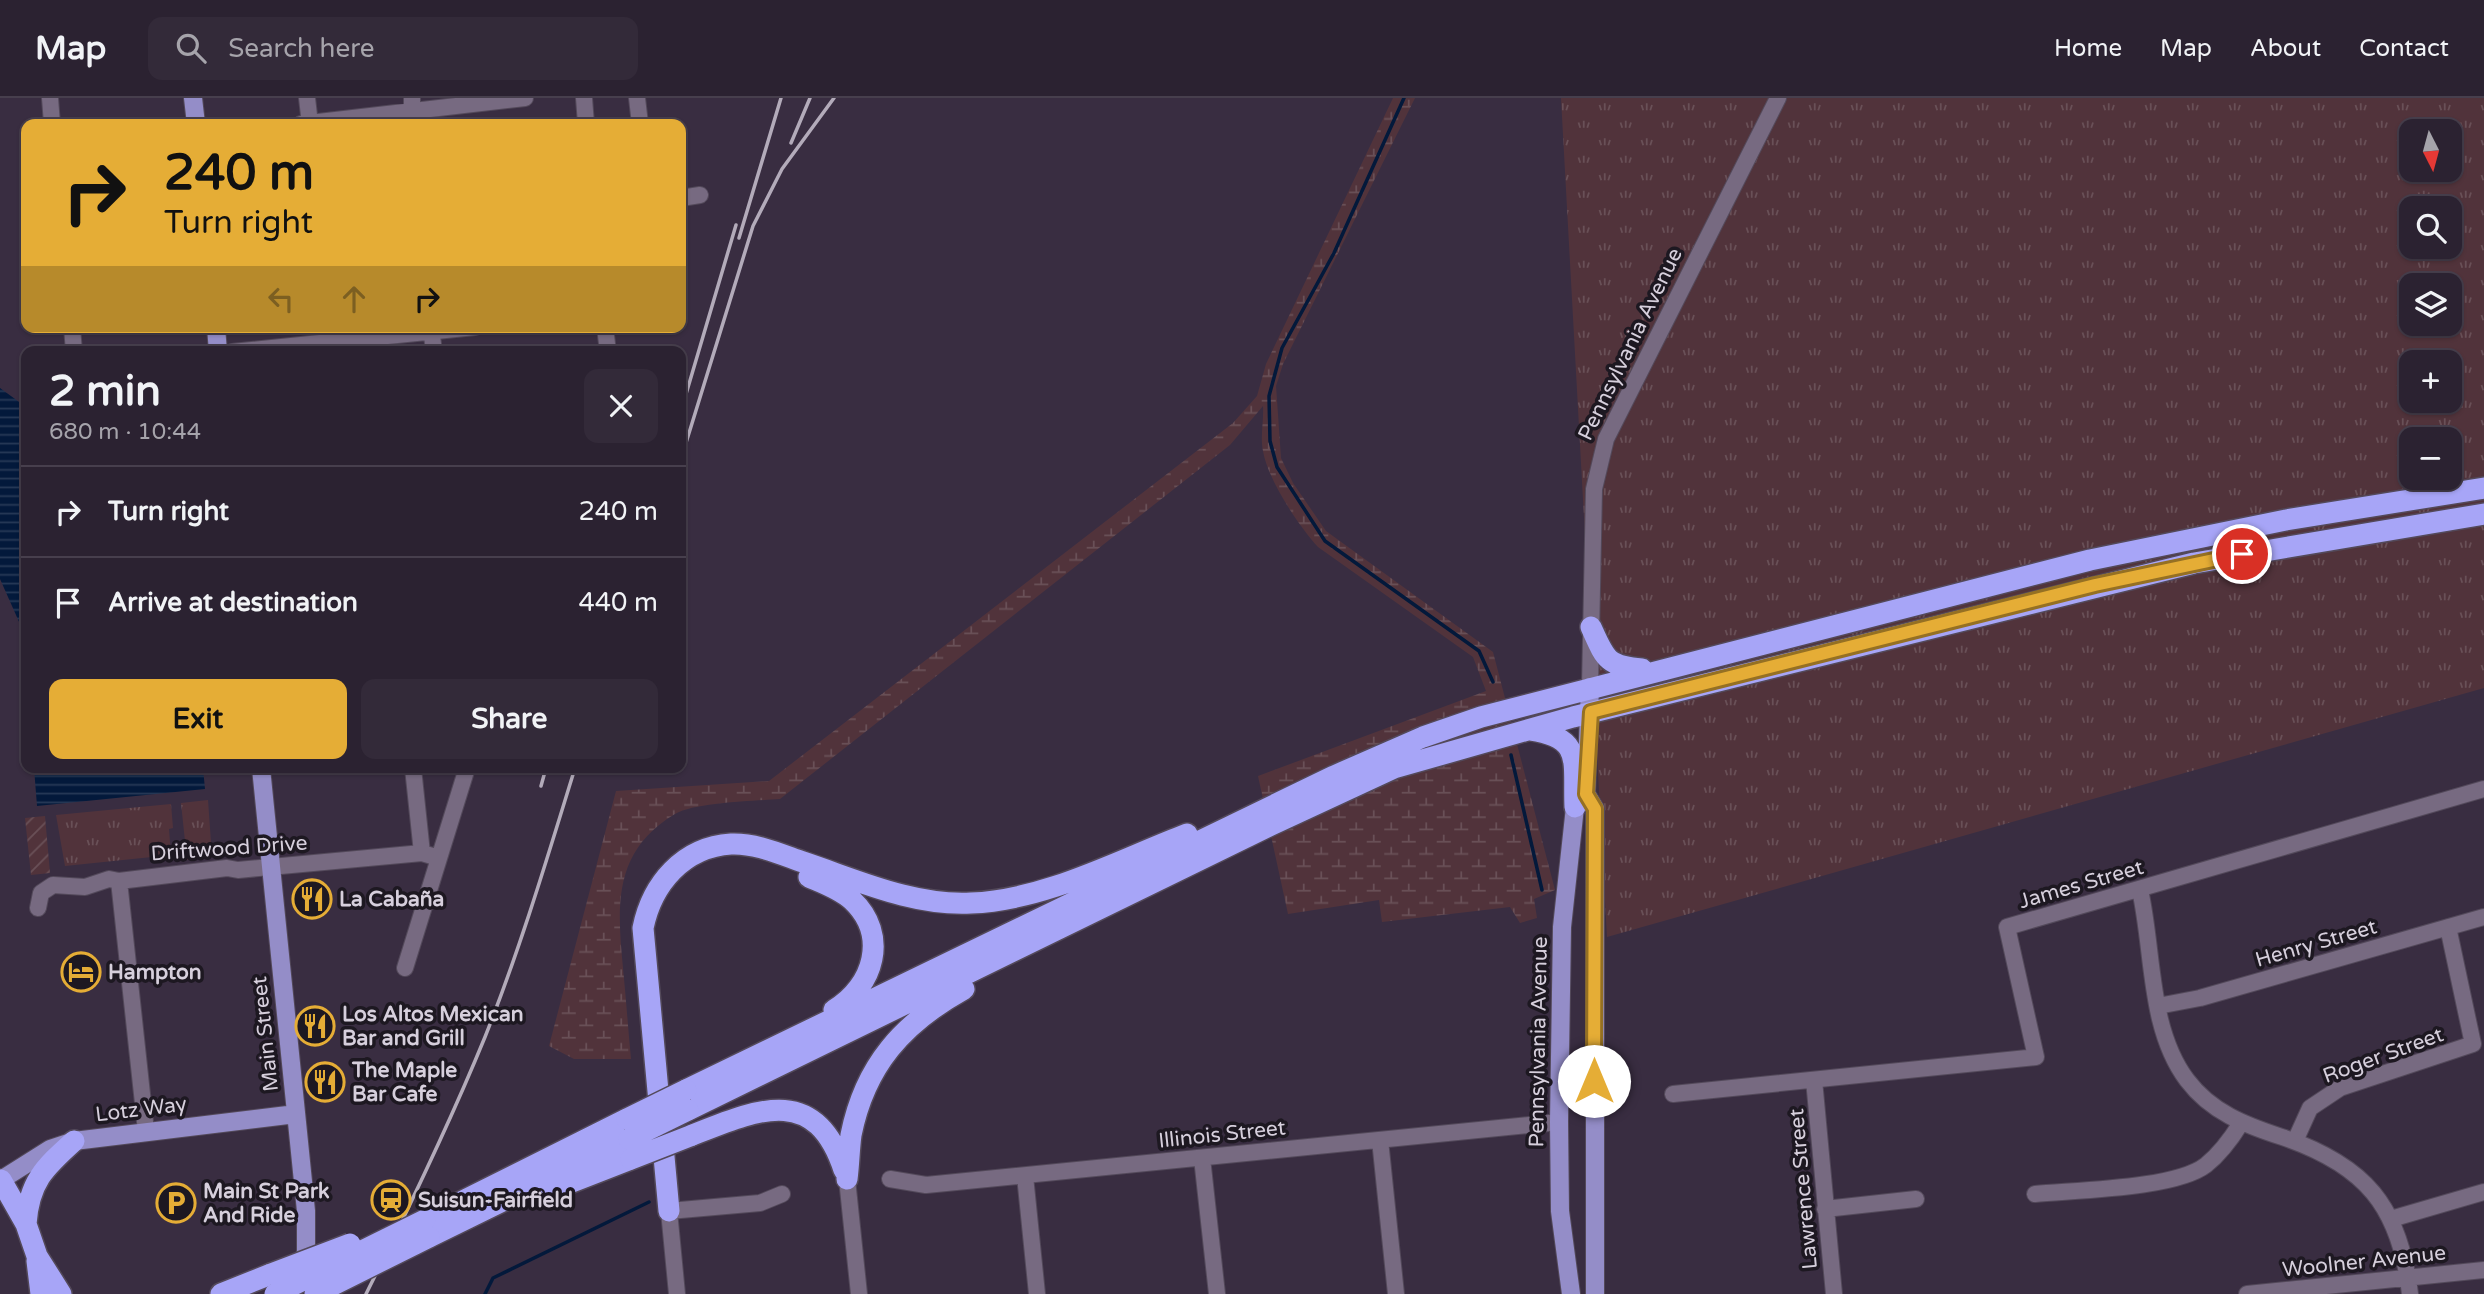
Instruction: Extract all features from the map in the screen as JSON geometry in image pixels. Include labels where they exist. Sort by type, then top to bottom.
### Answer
[{"type":"highway","points":[[789,1039],[830,1022],[1266,809],[1423,737],[1590,687],[2182,539],[2484,488]]},
{"type":"highway","points":[[687,1100],[1394,768],[1591,712],[2182,566],[2304,542],[2484,514]]},
{"type":"highway","points":[[1591,627],[1603,653],[1617,667],[1658,670]]},
{"type":"highway","points":[[1526,729],[1559,735],[1567,743],[1573,754],[1581,801]]},
{"type":"highway","points":[[669,1211],[643,948],[646,915],[668,872],[698,852],[732,844],[771,851],[912,897],[951,903],[996,901],[1046,888],[1226,818],[1266,809]]},
{"type":"highway","points":[[221,1294],[273,1284],[388,1229],[427,1228],[481,1214],[629,1139],[687,1100],[789,1039],[846,1003],[861,988],[871,969],[874,951],[872,931],[864,914],[851,899],[833,887],[746,856],[731,854],[701,860],[663,882]]},
{"type":"highway","points":[[847,1179],[851,1138],[865,1089],[886,1052],[918,1018],[979,981],[1117,910],[1151,884]]},
{"type":"highway","points":[[315,1294],[427,1228],[486,1188],[629,1139],[690,1136],[761,1110],[779,1108],[796,1111],[825,1129],[834,1142],[847,1179]]},
{"type":"highway","points":[[26,1224],[30,1195],[39,1176],[75,1141]]},
{"type":"highway","points":[[0,1179],[26,1224],[37,1256],[41,1294]]},
{"type":"highway","points":[[37,1256],[61,1294]]},
{"type":"main road","points":[[193,98],[195,119]]},
{"type":"main road","name":"Pennsylvania Avenue","points":[[1571,1294],[1560,1211],[1562,927],[1581,801],[1591,712],[1590,687]]},
{"type":"main road","name":"Main Street","points":[[262,773],[307,1235],[298,1294]]},
{"type":"main road","name":"Pennsylvania Avenue","points":[[1581,801],[1595,809],[1595,1294]]},
{"type":"main road","name":"Lotz Way","points":[[0,1179],[50,1149],[75,1141],[296,1114]]},
{"type":"street","points":[[50,98],[52,119]]},
{"type":"street","points":[[307,98],[309,119]]},
{"type":"street","points":[[349,119],[525,98]]},
{"type":"street","points":[[584,98],[586,119]]},
{"type":"street","points":[[637,98],[639,119]]},
{"type":"street","name":"Pennsylvania Avenue","points":[[1590,687],[1594,489],[1606,439],[1778,98]]},
{"type":"street","points":[[686,197],[699,195]]},
{"type":"street","points":[[282,346],[395,333]]},
{"type":"street","points":[[414,773],[422,853]]},
{"type":"street","points":[[405,968],[465,773]]},
{"type":"street","name":"James Street","points":[[1673,1094],[2036,1057],[2007,927],[2484,789]]},
{"type":"street","name":"Driftwood Drive","points":[[38,908],[41,893],[53,885],[85,887],[109,878],[119,881],[227,868],[271,867],[422,853],[439,858]]},
{"type":"street","points":[[119,881],[146,1131]]},
{"type":"street","points":[[2140,890],[2148,927],[2158,1006],[2172,1055],[2188,1082],[2219,1111],[2241,1123],[2295,1141],[2353,1170],[2368,1184],[2391,1219],[2402,1243],[2409,1286]]},
{"type":"street","name":"Henry Street","points":[[2158,1006],[2200,998],[2484,917]]},
{"type":"street","name":"Roger Street","points":[[2295,1141],[2311,1108],[2340,1088],[2473,1044],[2448,927]]},
{"type":"street","name":"Lawrence Street","points":[[1814,1080],[1834,1294]]},
{"type":"street","name":"Illinois Street","points":[[890,1179],[926,1185],[1559,1122]]},
{"type":"street","points":[[2035,1194],[2179,1177],[2204,1167],[2224,1148],[2241,1123]]},
{"type":"street","points":[[1380,1140],[1396,1294]]},
{"type":"street","points":[[1202,1158],[1217,1294]]},
{"type":"street","points":[[1025,1175],[1037,1294]]},
{"type":"street","points":[[847,1179],[859,1294]]},
{"type":"street","points":[[2391,1219],[2484,1192]]},
{"type":"street","points":[[677,1294],[669,1211],[760,1203],[782,1194]]},
{"type":"street","points":[[1825,1209],[1916,1199]]},
{"type":"street","name":"Woolner Avenue","points":[[2247,1294],[2409,1286],[2484,1270]]},
{"type":"green space","points":[[1393,98],[1415,98],[1283,364],[1276,386],[1281,458],[1293,483],[1326,531],[1493,652],[1555,890],[1534,899],[1537,918],[1520,923],[1510,907],[1382,922],[1379,900],[1288,914],[1258,776],[1486,691],[1473,657],[1318,547],[1310,538],[1285,502],[1266,463],[1262,440],[1263,406],[1230,445],[780,799],[697,807],[675,814],[655,829],[640,845],[630,862],[620,901],[631,1059],[574,1059],[549,1046],[616,791],[769,781],[1233,423],[1257,396],[1266,364]]},
{"type":"green space","points":[[1561,98],[2484,98],[2484,688],[1607,937]]},
{"type":"green space","points":[[208,800],[212,857],[187,860],[181,803]]},
{"type":"green space","points":[[171,804],[171,855],[65,866],[56,815]]},
{"type":"green space","points":[[45,816],[50,873],[31,875],[25,818]]},
{"type":"water","points":[[0,388],[21,403],[21,635],[20,624],[0,579]]},
{"type":"water","points":[[34,773],[203,773],[205,789],[37,806]]},
{"type":"waterway","points":[[1404,98],[1334,253],[1282,348],[1269,396],[1270,441],[1277,467],[1325,541],[1479,651],[1493,682]]},
{"type":"waterway","points":[[1511,755],[1542,890]]},
{"type":"waterway","points":[[485,1294],[493,1278],[649,1202]]},
{"type":"railway","points":[[739,238],[781,98]]},
{"type":"railway","points":[[791,143],[810,98]]},
{"type":"railway","points":[[686,443],[753,226],[782,169],[834,98]]},
{"type":"railway","points":[[686,394],[736,225]]},
{"type":"railway","points":[[541,786],[545,773]]},
{"type":"railway","points":[[366,1294],[428,1167],[485,1037],[521,937],[573,773]]},
{"type":"place","name":"La Cabaña","points":[[312,899]]},
{"type":"place","name":"Hampton","points":[[81,972]]},
{"type":"place","name":"Los Altos Mexican Bar and Grill","points":[[315,1026]]},
{"type":"place","name":"The Maple Bar Cafe","points":[[325,1082]]},
{"type":"place","name":"Suisun-Fairfield","points":[[391,1200]]},
{"type":"place","name":"Main St Park And Ride","points":[[176,1203]]},
{"type":"route","points":[[1594,1081],[1595,809],[1586,794],[1591,712],[2095,585],[2242,554]]}]
